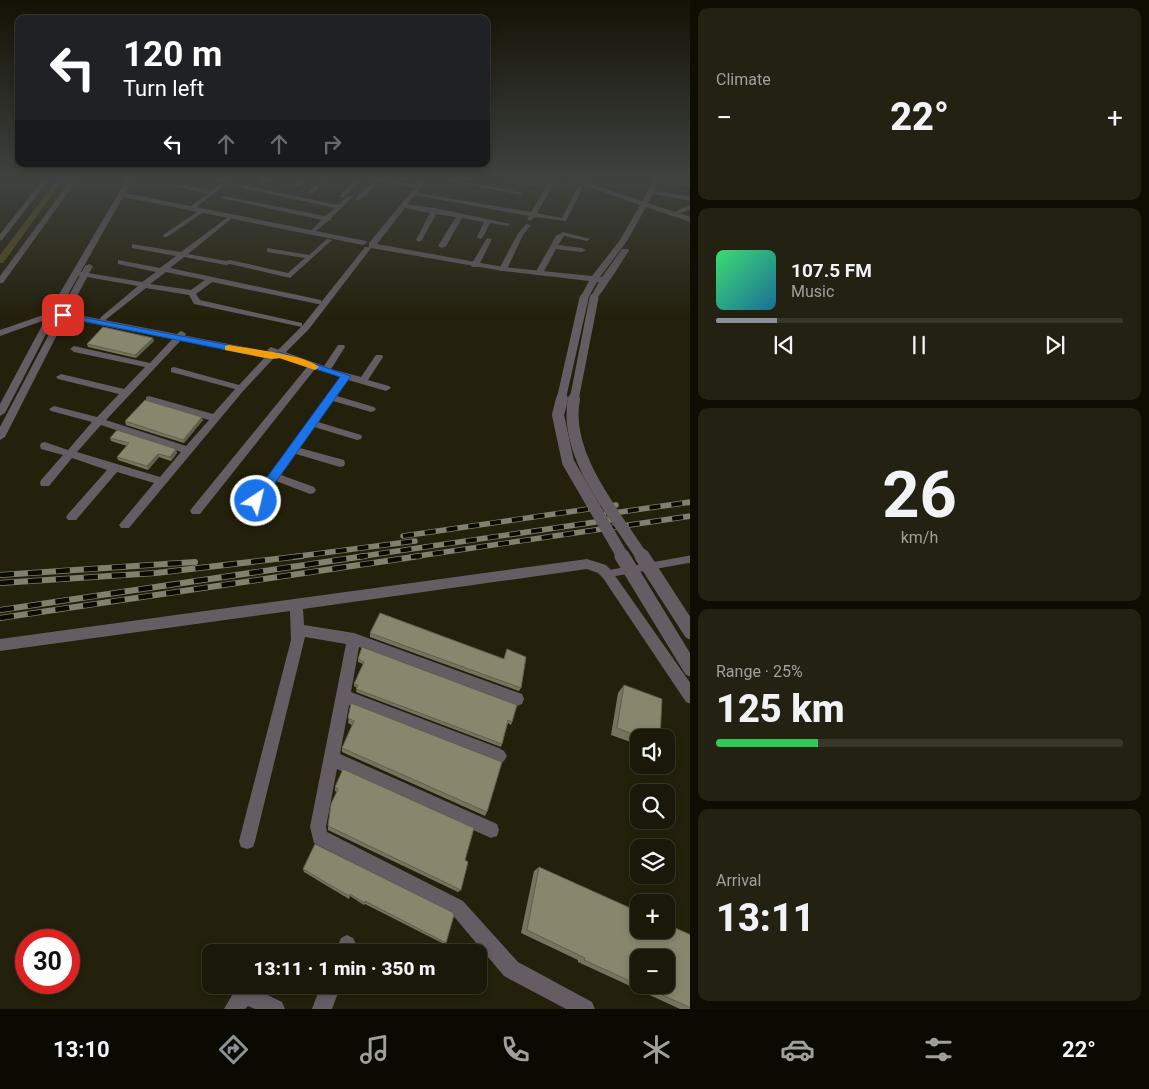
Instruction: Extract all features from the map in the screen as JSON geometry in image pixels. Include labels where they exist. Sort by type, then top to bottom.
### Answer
[{"type":"street","points":[[0,239],[12,224]]},
{"type":"street","points":[[0,281],[42,224]]},
{"type":"street","points":[[0,437],[76,273],[106,224]]},
{"type":"street","points":[[0,413],[59,312],[85,274],[110,224]]},
{"type":"street","points":[[165,236],[182,224]]},
{"type":"street","points":[[104,319],[222,224]]},
{"type":"street","points":[[252,224],[329,240],[475,265],[604,280]]},
{"type":"street","points":[[264,224],[367,246]]},
{"type":"street","points":[[311,233],[322,224]]},
{"type":"street","points":[[125,525],[240,388],[274,354],[306,327],[385,224]]},
{"type":"street","points":[[274,354],[277,348],[387,224]]},
{"type":"street","points":[[419,240],[427,224]]},
{"type":"street","points":[[442,246],[455,224]]},
{"type":"street","points":[[480,237],[486,224]]},
{"type":"street","points":[[503,269],[527,224]]},
{"type":"street","points":[[635,224],[592,278],[573,403],[572,426],[578,450],[596,486],[690,632]]},
{"type":"street","points":[[637,224],[604,280],[589,298],[558,415],[563,447],[568,462],[690,669]]},
{"type":"street","points":[[539,273],[561,234],[587,239]]},
{"type":"street","points":[[475,265],[489,239]]},
{"type":"street","points":[[135,246],[181,256],[230,262],[290,276],[329,240]]},
{"type":"street","points":[[553,246],[582,250]]},
{"type":"street","points":[[270,250],[310,257]]},
{"type":"street","points":[[121,262],[318,302]]},
{"type":"street","points":[[76,273],[192,294],[197,302],[299,325]]},
{"type":"street","points":[[192,294],[211,279]]},
{"type":"street","points":[[59,312],[274,354],[386,388]]},
{"type":"street","points":[[0,333],[59,312],[104,319],[180,336]]},
{"type":"street","points":[[45,483],[99,421],[180,336]]},
{"type":"street","points":[[326,370],[341,347]]},
{"type":"street","points":[[74,349],[152,366]]},
{"type":"street","points":[[363,381],[379,357]]},
{"type":"street","points":[[196,511],[313,366]]},
{"type":"street","points":[[174,370],[240,388]]},
{"type":"street","points":[[256,501],[311,422],[346,376]]},
{"type":"street","points":[[61,377],[126,393]]},
{"type":"street","points":[[330,397],[371,409]]},
{"type":"street","points":[[148,399],[215,418]]},
{"type":"street","points":[[54,409],[99,421],[188,450]]},
{"type":"street","points":[[311,422],[357,437]]},
{"type":"street","points":[[45,446],[162,482]]},
{"type":"street","points":[[292,449],[340,463]]},
{"type":"street","points":[[72,517],[114,468]]},
{"type":"street","points":[[273,476],[310,490]]},
{"type":"street","points":[[0,645],[579,564],[594,565],[607,574],[690,697]]},
{"type":"street","points":[[247,841],[298,640],[296,604]]},
{"type":"street","points":[[298,630],[354,638],[517,699]]},
{"type":"street","points":[[354,638],[318,827],[320,837],[457,908],[511,969],[585,1009]]},
{"type":"street","points":[[343,696],[499,756]]},
{"type":"street","points":[[331,758],[491,830]]},
{"type":"street","points":[[322,1009],[328,994]]},
{"type":"street","points":[[234,1009],[242,997],[249,996],[275,1009]]},
{"type":"lane","points":[[607,574],[690,559]]},
{"type":"building","points":[[103,327],[153,338],[135,355],[87,344]]},
{"type":"building","points":[[145,400],[202,417],[183,440],[125,421]]},
{"type":"building","points":[[117,430],[176,449],[170,457],[158,454],[147,466],[117,457],[129,443],[110,438]]},
{"type":"building","points":[[380,613],[504,659],[507,649],[526,657],[521,688],[370,633]]},
{"type":"building","points":[[362,647],[517,705],[512,722],[508,720],[502,744],[356,689],[358,685],[354,684],[364,662],[358,659]]},
{"type":"building","points":[[624,685],[662,699],[660,729],[630,729],[630,733],[617,728]]},
{"type":"building","points":[[351,703],[502,762],[487,812],[342,748],[354,721],[348,718]]},
{"type":"building","points":[[343,769],[474,828],[465,860],[468,862],[461,890],[328,826],[331,804],[338,789],[335,787]]},
{"type":"building","points":[[315,844],[452,912],[454,915],[446,943],[365,901],[365,903],[350,894],[349,896],[303,869]]},
{"type":"building","points":[[539,867],[630,908],[630,939],[675,939],[675,928],[690,935],[690,1008],[660,994],[675,994],[675,949],[630,949],[630,981],[584,960],[585,958],[527,930]]},
{"type":"waterway","points":[[0,261],[27,224]]},
{"type":"railway","points":[[606,514],[690,502]]},
{"type":"railway","points":[[403,536],[616,505]]},
{"type":"railway","points":[[411,557],[690,516]]},
{"type":"railway","points":[[357,557],[616,519]]},
{"type":"railway","points":[[292,557],[415,541]]},
{"type":"railway","points":[[0,583],[156,573],[302,556]]},
{"type":"railway","points":[[0,610],[365,556]]},
{"type":"railway","points":[[0,618],[420,556]]},
{"type":"railway","points":[[0,575],[195,562]]},
{"type":"slow traffic","points":[[229,348],[271,356],[279,355],[315,367]]},
{"type":"route","points":[[63,315],[271,356],[279,355],[346,376],[256,501]]}]
